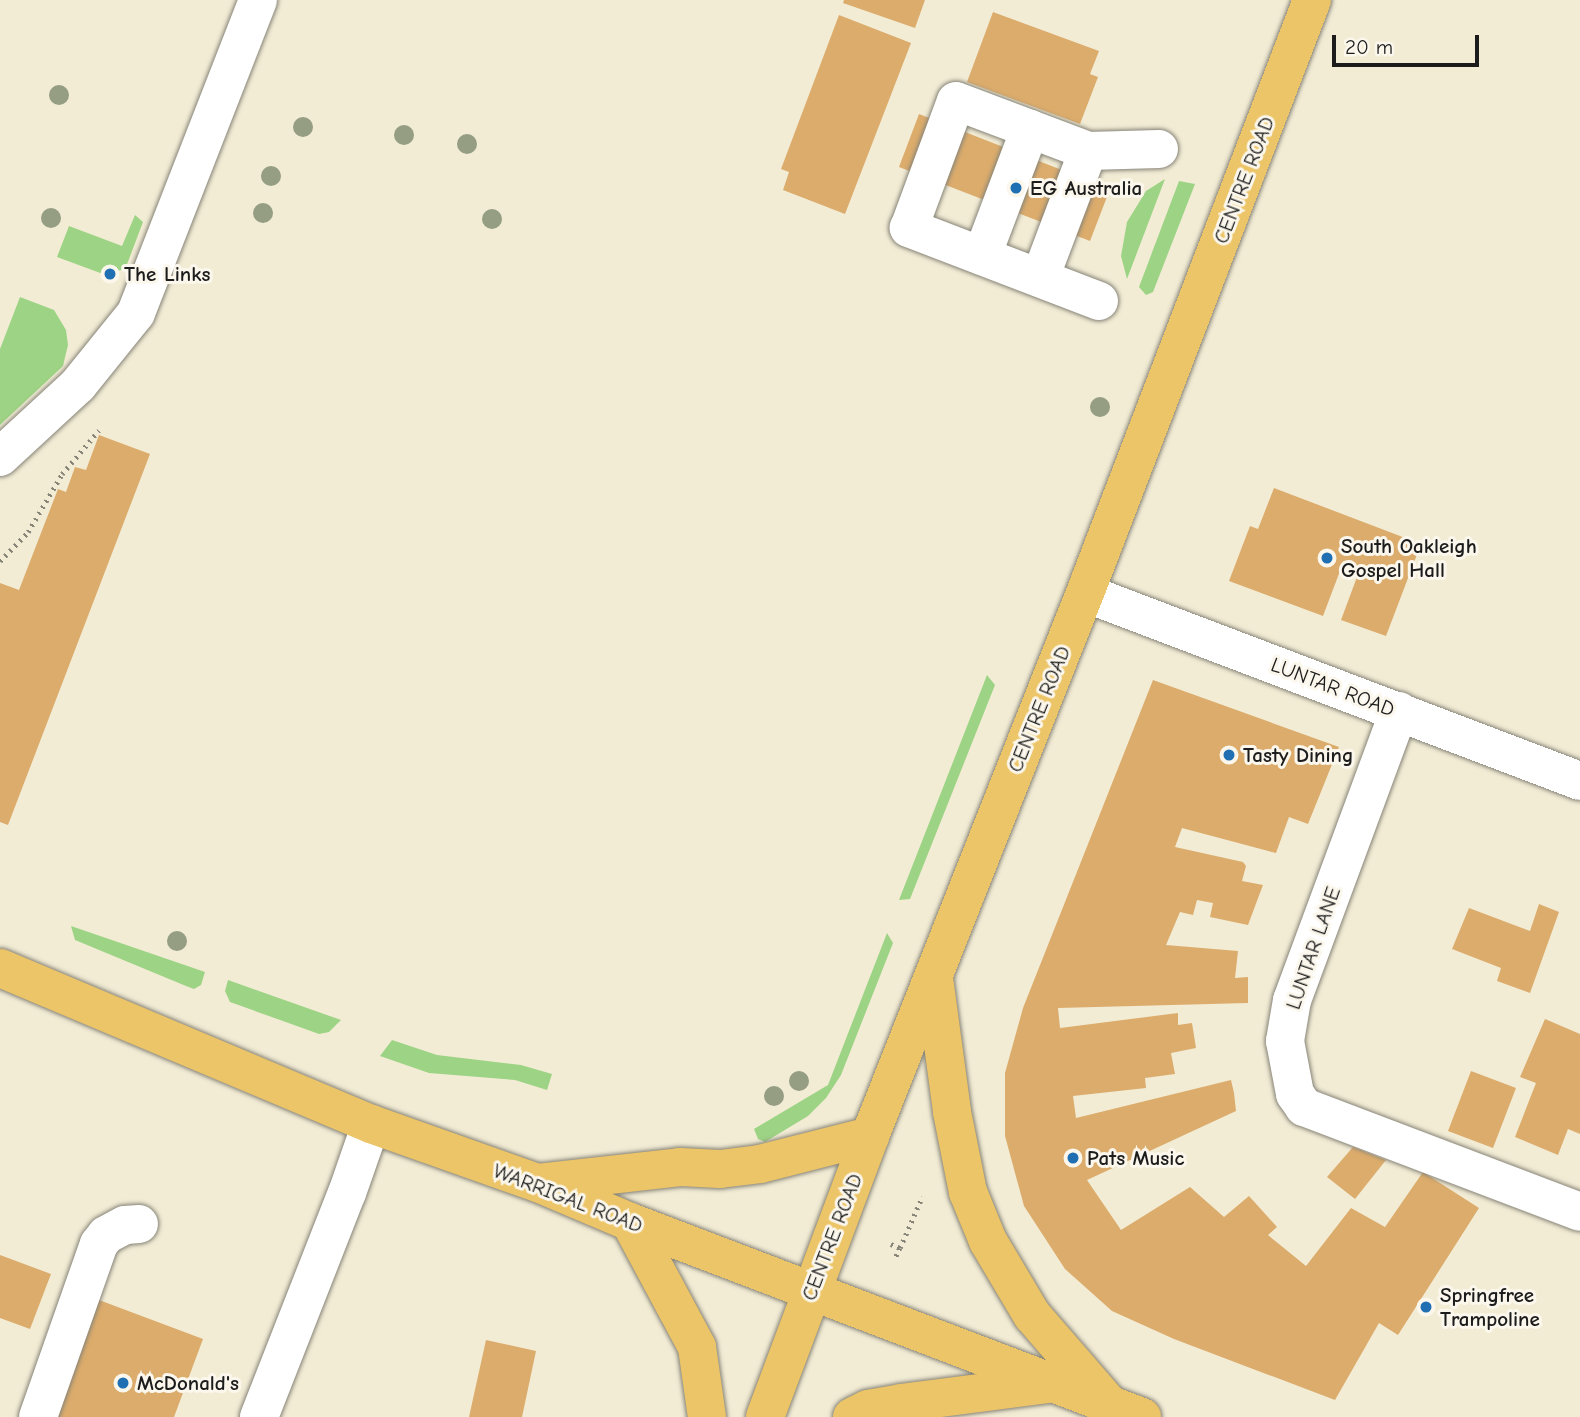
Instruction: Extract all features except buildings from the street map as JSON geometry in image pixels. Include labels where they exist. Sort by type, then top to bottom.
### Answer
[{"type":"main road","name":"CENTRE ROAD","points":[[765,1417],[870,1136],[1085,593],[1312,0]]},
{"type":"main road","name":"WARRIGAL ROAD","points":[[0,968],[371,1124],[538,1183],[630,1222],[1126,1410]]},
{"type":"main road","points":[[934,976],[952,1112],[968,1192],[988,1241],[1032,1315],[1126,1410]]},
{"type":"main road","points":[[538,1183],[680,1167],[720,1169],[760,1164],[870,1136]]},
{"type":"main road","points":[[630,1222],[697,1347],[707,1417]]},
{"type":"main road","points":[[852,1417],[868,1409],[902,1403],[1055,1383]]},
{"type":"street","points":[[0,457],[78,385],[136,313],[258,0]]},
{"type":"street","points":[[1099,300],[909,228],[956,101],[1088,151],[1159,149]]},
{"type":"street","points":[[982,256],[1030,129]]},
{"type":"street","points":[[1040,278],[1088,151]]},
{"type":"street","name":"LUNTAR ROAD","points":[[1085,593],[1580,781]]},
{"type":"street","name":"LUNTAR LANE","points":[[1399,711],[1292,1000],[1284,1041],[1295,1094],[1304,1107],[1580,1212]]},
{"type":"street","points":[[259,1417],[347,1193],[371,1124]]},
{"type":"street","points":[[37,1417],[99,1244],[106,1235],[125,1225],[139,1224]]},
{"type":"path","points":[[0,561],[28,532],[62,474],[107,421]]},
{"type":"path","points":[[895,1259],[928,1185]]},
{"type":"path","points":[[891,1244],[900,1248]]},
{"type":"green space","points":[[1165,179],[1127,279],[1121,256],[1127,222],[1146,191]]},
{"type":"green space","points":[[1179,181],[1195,184],[1153,292],[1146,295],[1139,287]]},
{"type":"green space","points":[[135,215],[143,222],[126,267],[121,270],[103,274],[57,257],[69,226],[122,246]]},
{"type":"green space","points":[[20,297],[54,310],[66,330],[68,345],[63,366],[0,425],[0,349]]},
{"type":"green space","points":[[987,675],[995,685],[910,899],[899,900]]},
{"type":"green space","points":[[71,926],[205,972],[201,985],[194,989],[75,940]]},
{"type":"green space","points":[[887,933],[893,943],[841,1075],[826,1098],[808,1116],[765,1142],[758,1139],[754,1129],[828,1085]]},
{"type":"green space","points":[[228,980],[341,1020],[329,1032],[319,1034],[230,1002],[225,991]]},
{"type":"green space","points":[[392,1040],[437,1055],[521,1065],[552,1074],[547,1090],[515,1080],[429,1073],[380,1056]]},
{"type":"place","name":"EG Australia","points":[[1016,188]]},
{"type":"place","name":"The Links","points":[[110,274]]},
{"type":"place","name":"South Oakleigh Gospel Hall","points":[[1327,558]]},
{"type":"place","name":"Tasty Dining","points":[[1229,755]]},
{"type":"place","name":"Pats Music","points":[[1073,1158]]},
{"type":"place","name":"Springfree Trampoline","points":[[1426,1307]]},
{"type":"place","name":"McDonald's","points":[[123,1383]]}]
